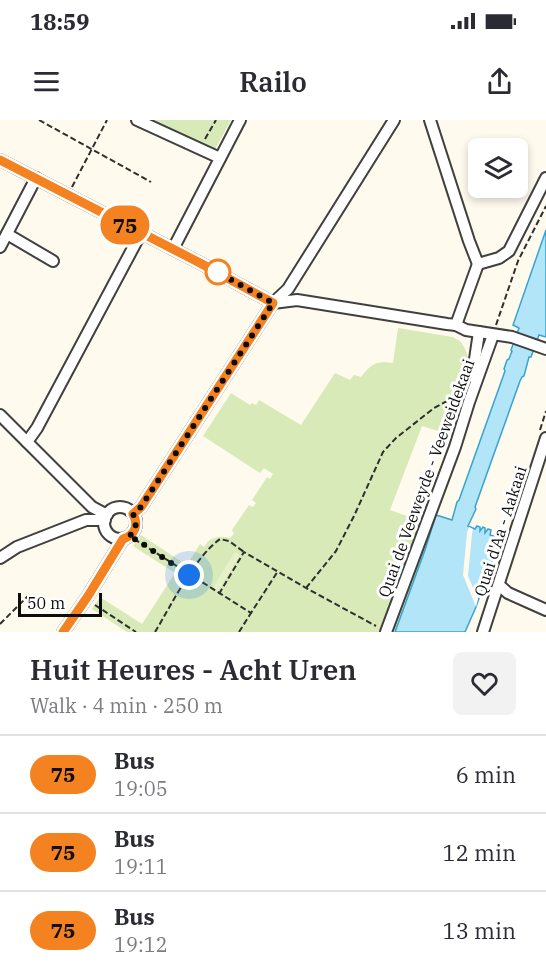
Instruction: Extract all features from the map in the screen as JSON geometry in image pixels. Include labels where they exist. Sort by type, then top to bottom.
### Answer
[{"type":"street","points":[[137,120],[220,158]]},
{"type":"street","points":[[173,249],[240,120]]},
{"type":"street","points":[[133,514],[141,507],[273,303],[288,289],[394,120]]},
{"type":"street","points":[[430,120],[478,264],[456,325]]},
{"type":"street","points":[[0,160],[273,303],[297,300],[456,325],[466,330],[512,337],[546,349]]},
{"type":"street","points":[[0,247],[36,178]]},
{"type":"street","points":[[478,264],[500,258],[509,251],[546,178]]},
{"type":"street","points":[[27,442],[37,428],[141,233]]},
{"type":"street","points":[[7,234],[53,261]]},
{"type":"street","name":"Quai de Veeweyde - Veeweidekaai","points":[[465,392],[474,366],[479,332]]},
{"type":"street","name":"Quai de Veeweyde - Veeweidekaai","points":[[386,632],[455,447],[492,335]]},
{"type":"street","points":[[0,415],[92,507],[106,518]]},
{"type":"street","name":"Quai d'Aa - Aakaai","points":[[483,632],[546,438]]},
{"type":"street","points":[[63,632],[126,538],[135,529],[136,519],[133,514],[120,507],[110,511],[106,518],[106,530],[116,539],[126,538]]},
{"type":"street","points":[[0,558],[17,547],[86,520],[106,518]]},
{"type":"street","points":[[499,585],[508,593],[546,610]]},
{"type":"path","points":[[39,120],[151,182]]},
{"type":"path","points":[[68,194],[107,120]]},
{"type":"path","points":[[204,142],[216,120]]},
{"type":"path","points":[[492,335],[518,261],[546,206]]},
{"type":"path","points":[[306,588],[336,551],[383,453],[396,438],[434,408],[465,392]]},
{"type":"path","points":[[126,538],[137,540],[251,613]]},
{"type":"path","points":[[155,632],[189,575],[211,546],[220,539],[229,541],[306,588],[386,632]]},
{"type":"path","points":[[219,594],[244,552]]},
{"type":"path","points":[[239,632],[278,571]]},
{"type":"path","points":[[0,624],[28,596]]},
{"type":"path","points":[[91,602],[136,632]]},
{"type":"green space","points":[[152,120],[231,120],[213,153]]},
{"type":"green space","points":[[398,328],[453,337],[461,342],[465,349],[468,367],[454,400],[446,408],[438,431],[422,426],[390,510],[407,516],[421,525],[427,512],[436,515],[395,632],[127,632],[92,609],[100,597],[142,624],[175,573],[133,546],[141,535],[182,562],[184,560],[188,563],[200,544],[204,547],[207,542],[216,538],[230,538],[234,534],[232,530],[249,505],[253,507],[256,503],[252,500],[267,477],[270,479],[273,474],[264,468],[260,473],[203,436],[231,393],[250,405],[252,403],[256,405],[259,400],[301,425],[335,373],[350,380],[354,375],[361,377],[375,364],[393,363]]},
{"type":"green space","points":[[235,552],[240,555],[218,591],[213,587]]},
{"type":"water","points":[[546,230],[546,337],[539,335],[531,357],[529,357],[468,526],[475,529],[477,526],[480,527],[480,531],[483,527],[485,533],[488,529],[491,530],[490,535],[500,538],[476,607],[465,632],[395,632],[436,515],[452,520],[512,351],[519,328],[513,325]]},
{"type":"pier","points":[[469,527],[473,529],[468,576],[478,599],[476,607],[463,575]]},
{"type":"bus line","name":"75","points":[[0,160],[273,303],[141,507],[133,514],[136,524],[132,534],[123,539],[63,632]]},
{"type":"route","points":[[189,575],[137,540],[128,537],[135,529],[136,519],[133,514],[141,507],[273,303],[218,272]]}]
